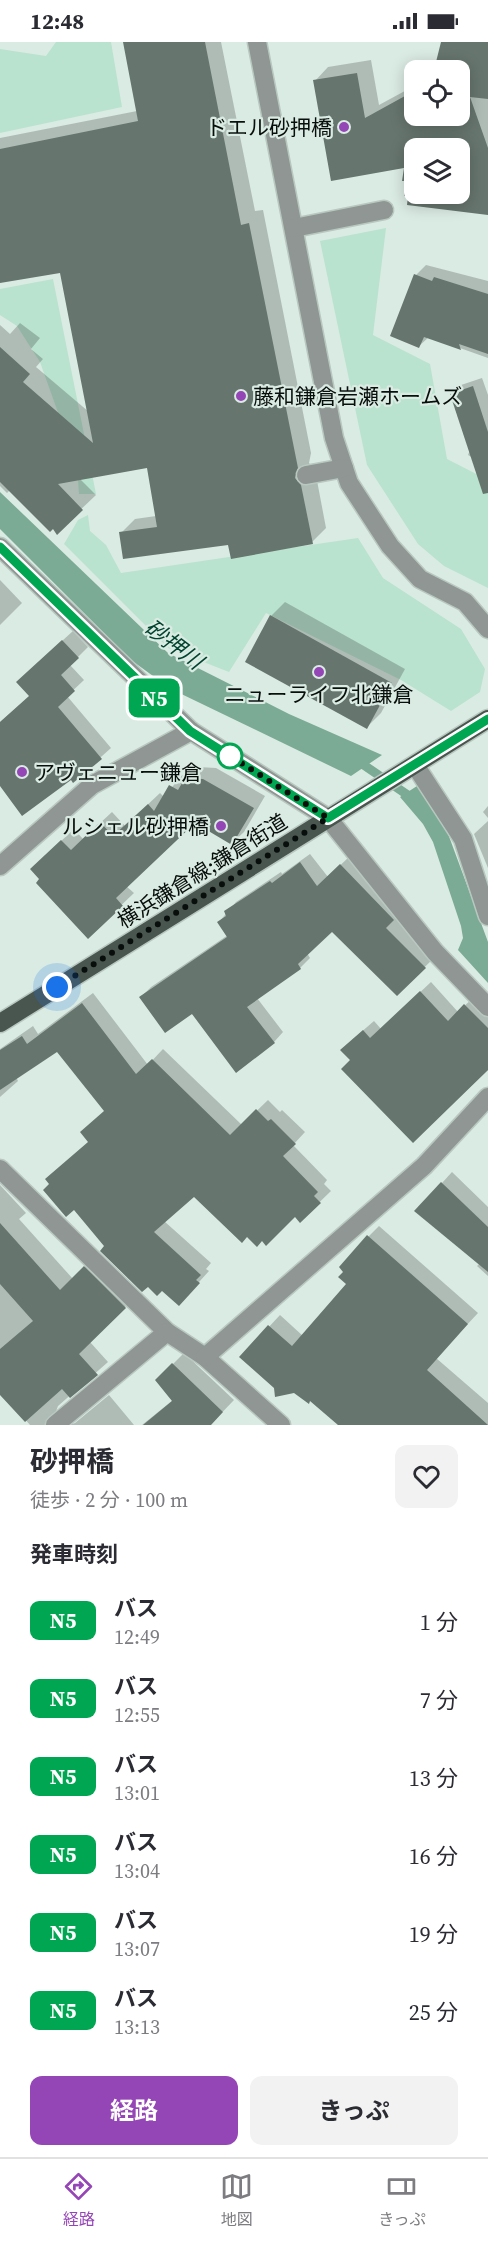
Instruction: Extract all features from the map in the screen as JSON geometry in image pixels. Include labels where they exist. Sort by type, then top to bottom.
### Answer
[{"type":"main road","name":"横浜鎌倉線;鎌倉街道","points":[[0,1023],[488,719]]},
{"type":"street","points":[[257,42],[334,438],[344,468],[354,490],[390,546],[420,579],[465,603],[488,629]]},
{"type":"street","points":[[294,228],[384,210]]},
{"type":"street","points":[[306,475],[344,468]]},
{"type":"street","points":[[0,547],[190,731],[328,818],[435,952],[488,1007]]},
{"type":"street","points":[[0,866],[92,785],[190,731]]},
{"type":"street","points":[[411,767],[463,839],[488,916]]},
{"type":"street","points":[[205,1358],[424,1166],[488,1096]]},
{"type":"street","points":[[0,1169],[166,1332],[205,1358],[281,1425]]},
{"type":"street","points":[[55,1425],[166,1332]]},
{"type":"shaded area","points":[[56,42],[111,42],[122,107],[0,133],[0,49],[46,56]]},
{"type":"shaded area","points":[[386,228],[373,335],[430,364],[447,459],[488,480],[488,588],[444,566],[418,544],[367,465],[320,241]]},
{"type":"shaded area","points":[[53,279],[96,494],[79,494],[77,466],[40,362],[17,326],[0,315],[0,289]]},
{"type":"shaded area","name":"砂押川","points":[[0,492],[168,653],[289,714],[382,755],[351,776],[171,689],[131,660],[0,529]]},
{"type":"shaded area","points":[[88,515],[90,531],[106,545],[121,573],[358,538],[383,578],[461,629],[485,669],[480,692],[451,711],[401,680],[266,613],[229,672],[168,648],[64,544],[78,520]]},
{"type":"shaded area","points":[[417,786],[447,831],[488,942],[488,983],[458,950],[463,938],[461,926],[433,842],[423,824],[400,797]]},
{"type":"building","points":[[123,42],[205,42],[241,225],[249,223],[298,468],[295,478],[301,485],[313,544],[231,559],[228,545],[123,559],[119,532],[157,527],[147,468],[58,484],[83,510],[57,535],[53,529],[50,532],[0,482],[0,347],[30,374],[23,382],[93,443],[60,273],[0,283],[0,149],[138,121]]},
{"type":"building","points":[[441,42],[488,42],[488,99],[470,97],[470,60],[436,60]]},
{"type":"building","points":[[357,73],[365,118],[404,97],[404,126],[470,126],[470,97],[488,148],[488,215],[407,205],[470,204],[470,138],[404,138],[404,168],[331,181],[313,80]]},
{"type":"building","points":[[414,274],[432,281],[434,277],[488,294],[488,354],[459,344],[461,350],[424,337],[419,348],[390,336]]},
{"type":"building","points":[[473,386],[488,432],[488,493],[483,494],[450,394]]},
{"type":"building","name":"ニューライフ北鎌倉","points":[[270,615],[392,683],[367,729],[245,662]]},
{"type":"building","points":[[62,640],[79,658],[61,675],[75,691],[58,707],[102,759],[73,783],[71,780],[22,816],[0,786],[0,722],[29,696],[16,682]]},
{"type":"building","points":[[185,778],[203,779],[254,808],[232,845],[195,823],[116,898],[123,906],[88,939],[36,883],[39,879],[30,869],[61,840],[71,850],[100,822],[113,836],[148,804],[154,811],[169,785],[178,790]]},
{"type":"building","points":[[300,862],[317,886],[340,864],[394,920],[386,928],[426,968],[397,996],[332,932],[298,964],[301,969],[247,1007],[275,1043],[236,1073],[192,1014],[165,1033],[139,997],[227,937],[217,922],[226,916],[224,911],[270,881],[272,883]]},
{"type":"building","points":[[420,991],[448,1021],[464,1004],[488,1028],[488,1070],[413,1143],[341,1069],[350,1060],[340,1050],[363,1030],[370,1038]]},
{"type":"building","points":[[82,1003],[136,1074],[152,1059],[230,1135],[256,1109],[268,1121],[271,1119],[296,1144],[283,1156],[318,1192],[314,1196],[321,1203],[300,1223],[295,1217],[266,1246],[262,1241],[257,1247],[247,1237],[242,1243],[194,1197],[154,1232],[201,1275],[196,1280],[200,1283],[179,1306],[162,1291],[157,1296],[148,1287],[142,1292],[100,1251],[104,1246],[74,1210],[66,1217],[43,1190],[49,1184],[45,1179],[88,1142],[80,1132],[104,1111],[57,1052],[0,1090],[0,1050],[22,1036],[27,1044]]},
{"type":"building","points":[[441,1182],[488,1227],[488,1272],[414,1211]]},
{"type":"building","points":[[0,1223],[60,1290],[84,1266],[126,1308],[79,1354],[98,1375],[70,1398],[62,1389],[25,1422],[0,1395],[0,1349],[33,1321],[0,1284]]},
{"type":"building","points":[[367,1235],[468,1324],[427,1370],[488,1425],[338,1425],[310,1401],[309,1404],[294,1393],[275,1397],[274,1388],[239,1357],[268,1325],[292,1346],[346,1284],[338,1277],[343,1272],[339,1267]]},
{"type":"building","points":[[172,1363],[223,1412],[211,1425],[143,1425],[172,1401],[155,1380]]},
{"type":"waterway","name":"砂押川","points":[[355,759],[415,800]]},
{"type":"bus line","name":"N5","points":[[0,547],[190,731],[328,818],[488,719]]},
{"type":"place","name":"ドエル砂押橋","points":[[344,127]]},
{"type":"place","name":"藤和鎌倉岩瀬ホームズ","points":[[241,396]]},
{"type":"place","name":"ニューライフ北鎌倉","points":[[319,672]]},
{"type":"place","name":"アヴェニュー鎌倉","points":[[22,772]]},
{"type":"place","name":"ルシェル砂押橋","points":[[221,826]]},
{"type":"route","points":[[57,987],[328,818],[230,756]]}]
